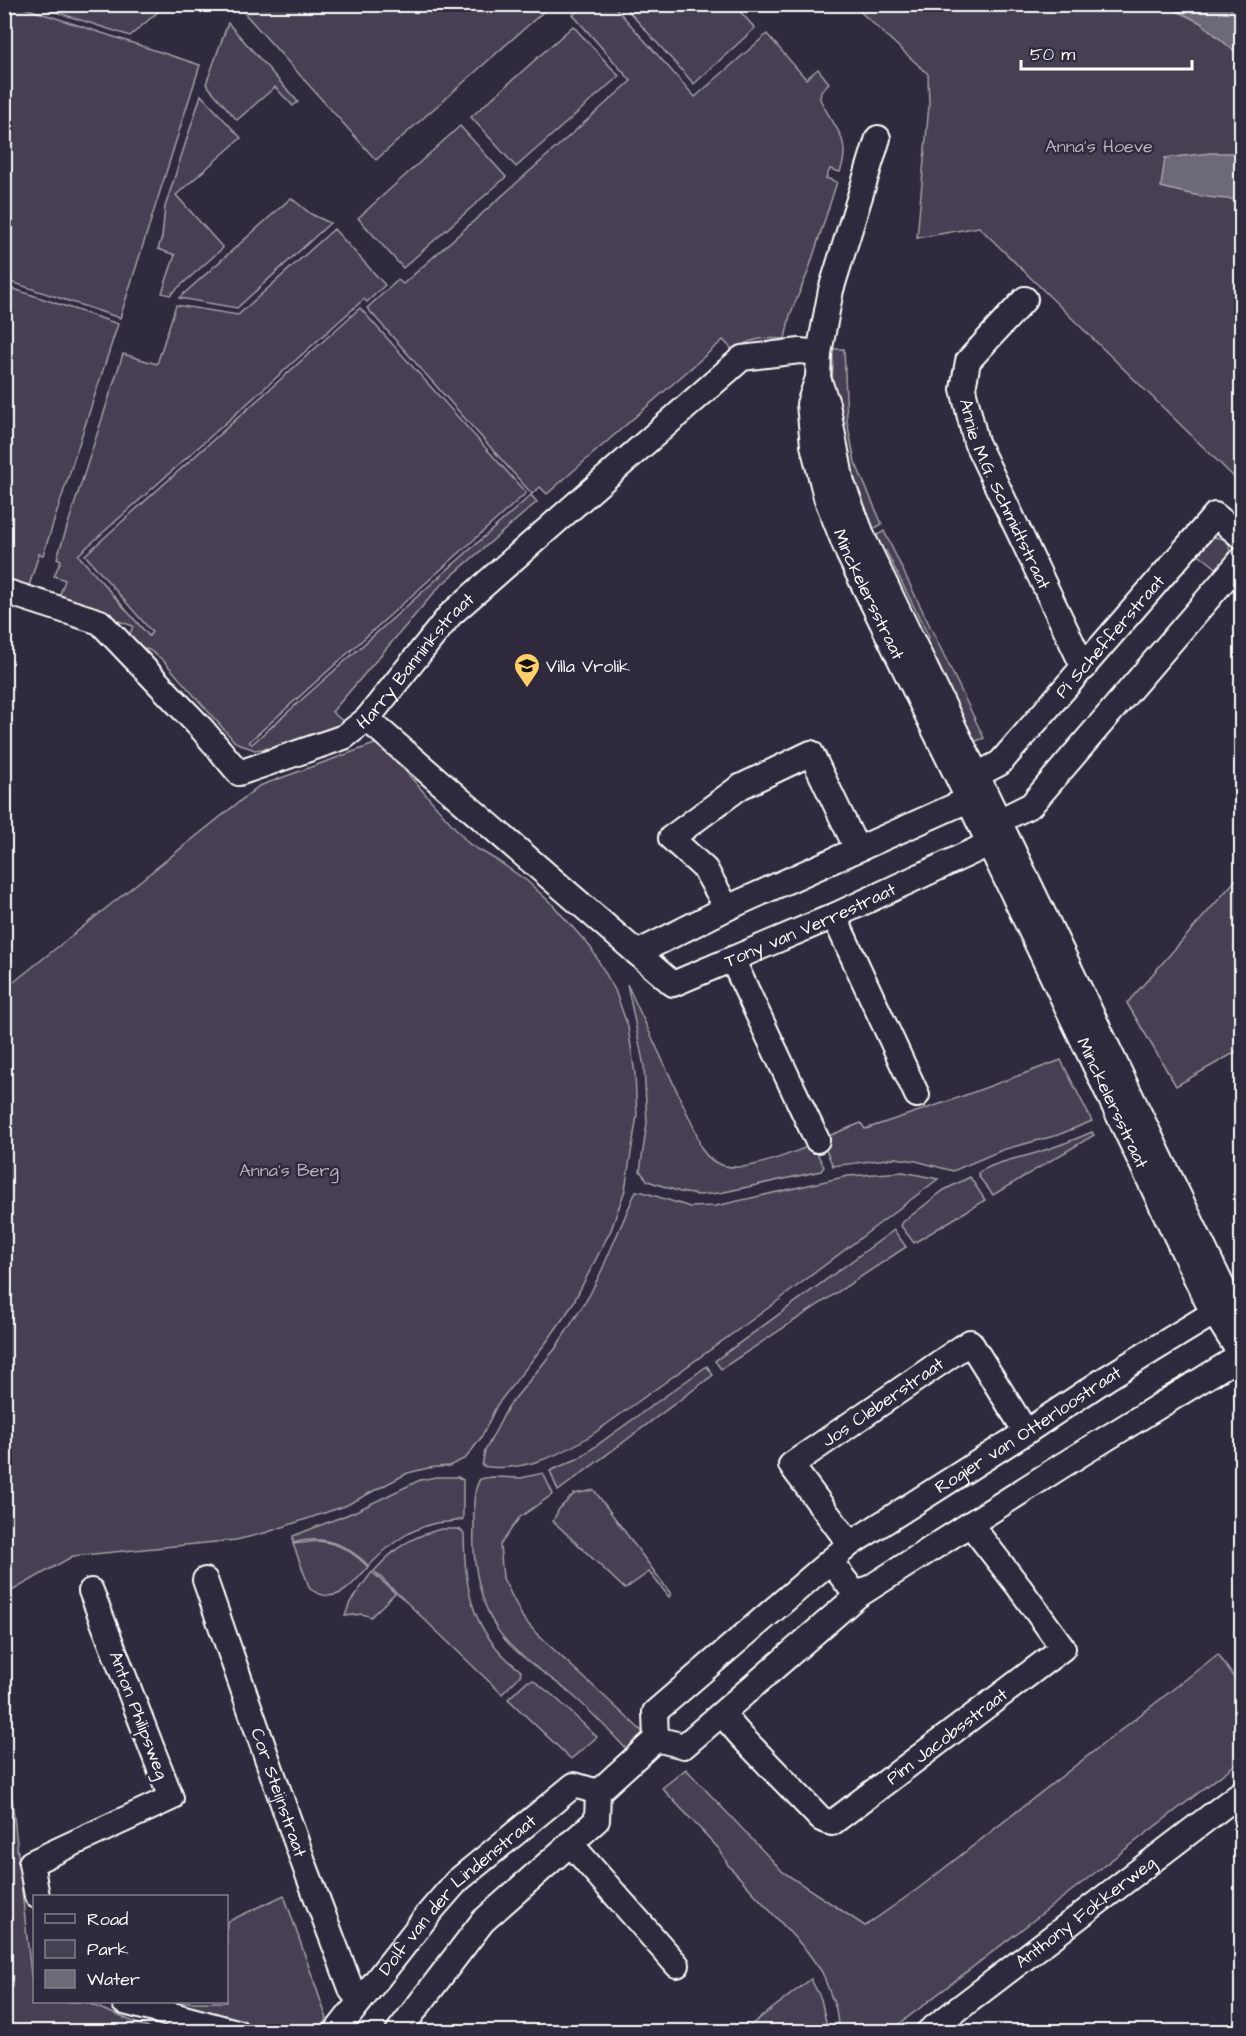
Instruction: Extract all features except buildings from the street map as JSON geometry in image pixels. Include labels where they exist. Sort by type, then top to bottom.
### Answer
[{"type":"street","name":"Minckelersstraat","points":[[878,138],[831,290],[819,353],[818,378],[809,404],[813,445],[826,497],[848,553],[989,844],[1231,1319]]},
{"type":"street","name":"Annie M.G. Schmidtstraat","points":[[1025,299],[968,361],[963,389],[976,442],[1084,668]]},
{"type":"street","name":"Harry Banninkstraat","points":[[4,591],[100,622],[202,729],[239,773],[344,737],[367,719],[450,615],[742,358],[800,351],[819,353]]},
{"type":"street","name":"Minckelersstraat","points":[[818,378],[827,404],[842,483],[864,540],[999,821],[1231,1319],[1241,1356]]},
{"type":"street","name":"Pi Schefferstraat","points":[[977,775],[1000,764],[1215,515],[1242,537]]},
{"type":"street","points":[[989,844],[999,821],[1031,804],[1242,559]]},
{"type":"street","name":"Tony van Verrestraat","points":[[367,719],[674,984],[834,916],[989,844]]},
{"type":"street","points":[[727,908],[705,869],[671,838],[740,787],[811,753],[857,849]]},
{"type":"street","points":[[637,953],[727,908],[968,800],[977,775]]},
{"type":"street","points":[[834,916],[918,1095]]},
{"type":"street","points":[[732,959],[817,1140]]},
{"type":"street","name":"Rogier van Otterloostraat","points":[[656,1739],[655,1713],[850,1544],[1026,1432],[1107,1377],[1231,1319]]},
{"type":"street","name":"Jos Cleberstraat","points":[[850,1544],[791,1465],[970,1342],[1026,1432]]},
{"type":"street","points":[[598,1792],[656,1739],[684,1746],[857,1596],[1241,1356]]},
{"type":"street","name":"Pim Jacobsstraat","points":[[722,1714],[741,1737],[821,1819],[831,1823],[1063,1648],[970,1524]]},
{"type":"street","points":[[830,1561],[857,1596]]},
{"type":"street","name":"Cor Steijnstraat","points":[[206,1580],[304,1864],[352,1992],[361,1999]]},
{"type":"street","name":"Anton Philipsweg","points":[[37,1895],[31,1863],[171,1798],[91,1590]]},
{"type":"street","name":"Dolf van der Lindenstraat","points":[[336,2031],[430,1912],[458,1881],[574,1785],[598,1792],[597,1820],[483,1921],[398,2031]]},
{"type":"street","name":"Anthony Fokkerweg","points":[[928,2031],[1242,1792]]},
{"type":"street","points":[[570,1844],[677,1965]]},
{"type":"street","points":[[132,2003],[237,2031]]},
{"type":"green space","points":[[5,4],[16,5],[200,65],[120,318],[5,280]]},
{"type":"green space","points":[[34,5],[166,5],[130,36]]},
{"type":"green space","points":[[237,5],[551,5],[376,160]]},
{"type":"green space","points":[[585,5],[613,5],[695,97],[767,34],[806,79],[818,69],[829,83],[821,91],[820,99],[843,141],[843,160],[840,172],[830,169],[826,178],[837,182],[808,272],[790,315],[785,339],[752,341],[734,351],[723,340],[547,494],[540,487],[532,494],[367,308],[398,280],[403,284],[631,81],[573,15]]},
{"type":"green space","points":[[623,5],[734,5],[755,28],[694,84]]},
{"type":"green space","name":"Anna's Hoeve","points":[[853,5],[1241,5],[1241,484],[979,227],[917,238],[929,105],[928,74]]},
{"type":"green space","points":[[228,23],[298,102],[293,106],[275,87],[237,120],[206,84]]},
{"type":"green space","points":[[573,26],[619,76],[516,167],[471,117]]},
{"type":"green space","points":[[201,95],[241,138],[176,195],[223,248],[170,295],[162,293],[175,255],[158,249],[162,237],[165,207]]},
{"type":"green space","points":[[460,126],[506,177],[403,268],[358,218]]},
{"type":"green space","points":[[291,198],[311,214],[330,223],[237,308],[179,298]]},
{"type":"green space","points":[[334,229],[385,285],[367,302],[364,299],[78,555],[149,636],[152,632],[85,555],[360,308],[526,493],[249,742],[252,744],[531,495],[537,502],[439,587],[332,712],[344,722],[334,732],[323,737],[255,750],[235,742],[163,660],[149,650],[127,642],[133,626],[58,600],[65,580],[54,576],[61,560],[57,558],[123,354],[157,364],[176,305],[238,315]]},
{"type":"green space","points":[[5,286],[118,324],[43,555],[39,554],[28,589],[5,581]]},
{"type":"green space","points":[[833,349],[844,349],[847,421],[855,462],[882,524],[869,532],[853,500],[832,401]]},
{"type":"green space","points":[[884,531],[984,738],[969,744],[919,641],[929,637],[886,551],[876,555],[871,539]]},
{"type":"green space","points":[[1209,537],[1225,540],[1230,548],[1221,572],[1194,550]]},
{"type":"green space","name":"Anna's Berg","points":[[380,742],[469,844],[527,881],[553,905],[591,948],[615,990],[628,1027],[635,1074],[637,1116],[625,1190],[611,1230],[571,1307],[497,1405],[481,1438],[466,1458],[449,1466],[408,1473],[345,1506],[265,1533],[236,1540],[73,1556],[5,1595],[5,989],[259,786]]},
{"type":"green space","points":[[1241,874],[1241,1049],[1176,1086],[1127,1003]]},
{"type":"green space","points":[[627,984],[701,1147],[712,1160],[724,1166],[754,1165],[813,1145],[824,1167],[821,1171],[720,1193],[699,1195],[680,1192],[648,1181],[640,1171],[647,1123],[644,1066]]},
{"type":"green space","points":[[1061,1060],[1092,1121],[1058,1135],[1002,1150],[953,1171],[895,1158],[833,1166],[821,1139],[861,1123],[865,1129]]},
{"type":"green space","points":[[1092,1132],[1094,1135],[993,1195],[979,1177],[978,1173],[991,1166],[1036,1153]]},
{"type":"green space","points":[[903,1172],[938,1179],[771,1306],[593,1434],[568,1449],[540,1460],[511,1467],[482,1466],[485,1451],[508,1407],[555,1349],[589,1296],[636,1191],[690,1207],[716,1206],[848,1176]]},
{"type":"green space","points":[[970,1177],[985,1200],[914,1243],[901,1226],[903,1222],[944,1190]]},
{"type":"green space","points":[[894,1230],[906,1247],[721,1369],[715,1361]]},
{"type":"green space","points":[[707,1366],[713,1375],[558,1491],[550,1471],[579,1458]]},
{"type":"green space","points":[[543,1473],[553,1494],[519,1518],[500,1545],[503,1578],[523,1618],[537,1634],[646,1735],[630,1753],[582,1704],[528,1662],[508,1643],[491,1618],[480,1589],[474,1543],[477,1484],[480,1479],[491,1477],[521,1478]]},
{"type":"green space","points":[[458,1477],[463,1480],[463,1519],[436,1523],[407,1534],[391,1545],[369,1566],[352,1552],[334,1543],[314,1540],[293,1543],[293,1536],[354,1512],[420,1480]]},
{"type":"green space","points":[[594,1490],[671,1594],[669,1597],[649,1572],[625,1589],[553,1521],[559,1509],[574,1494]]},
{"type":"green space","points":[[441,1529],[459,1529],[464,1533],[466,1574],[474,1610],[491,1641],[521,1671],[520,1676],[502,1694],[374,1571],[404,1544]]},
{"type":"green space","points":[[318,1541],[345,1549],[368,1567],[349,1587],[336,1595],[328,1596],[310,1589],[293,1544]]},
{"type":"green space","points":[[372,1572],[395,1593],[371,1617],[362,1614],[345,1616],[350,1602]]},
{"type":"green space","points":[[1218,1654],[1241,1688],[1241,1760],[890,2031],[839,2031],[836,2009],[822,1972],[806,1950],[728,1865],[720,1850],[662,1788],[686,1769],[783,1872],[865,1926],[919,1888]]},
{"type":"green space","points":[[533,1680],[556,1698],[597,1737],[571,1759],[508,1699],[526,1682]]},
{"type":"green space","points":[[4,1776],[11,1789],[33,2003],[87,2003],[156,2031],[5,2031]]},
{"type":"green space","points":[[284,1895],[327,2019],[319,2031],[272,2031],[168,2003],[228,2003],[228,1922]]},
{"type":"green space","points":[[811,1979],[821,1999],[828,2031],[743,2031]]},
{"type":"water","points":[[1165,5],[1241,5],[1241,57],[1201,23]]},
{"type":"water","points":[[1211,153],[1241,153],[1241,199],[1191,194],[1161,187],[1165,158]]},
{"type":"place","name":"Villa Vrolik","points":[[527,689]]}]
